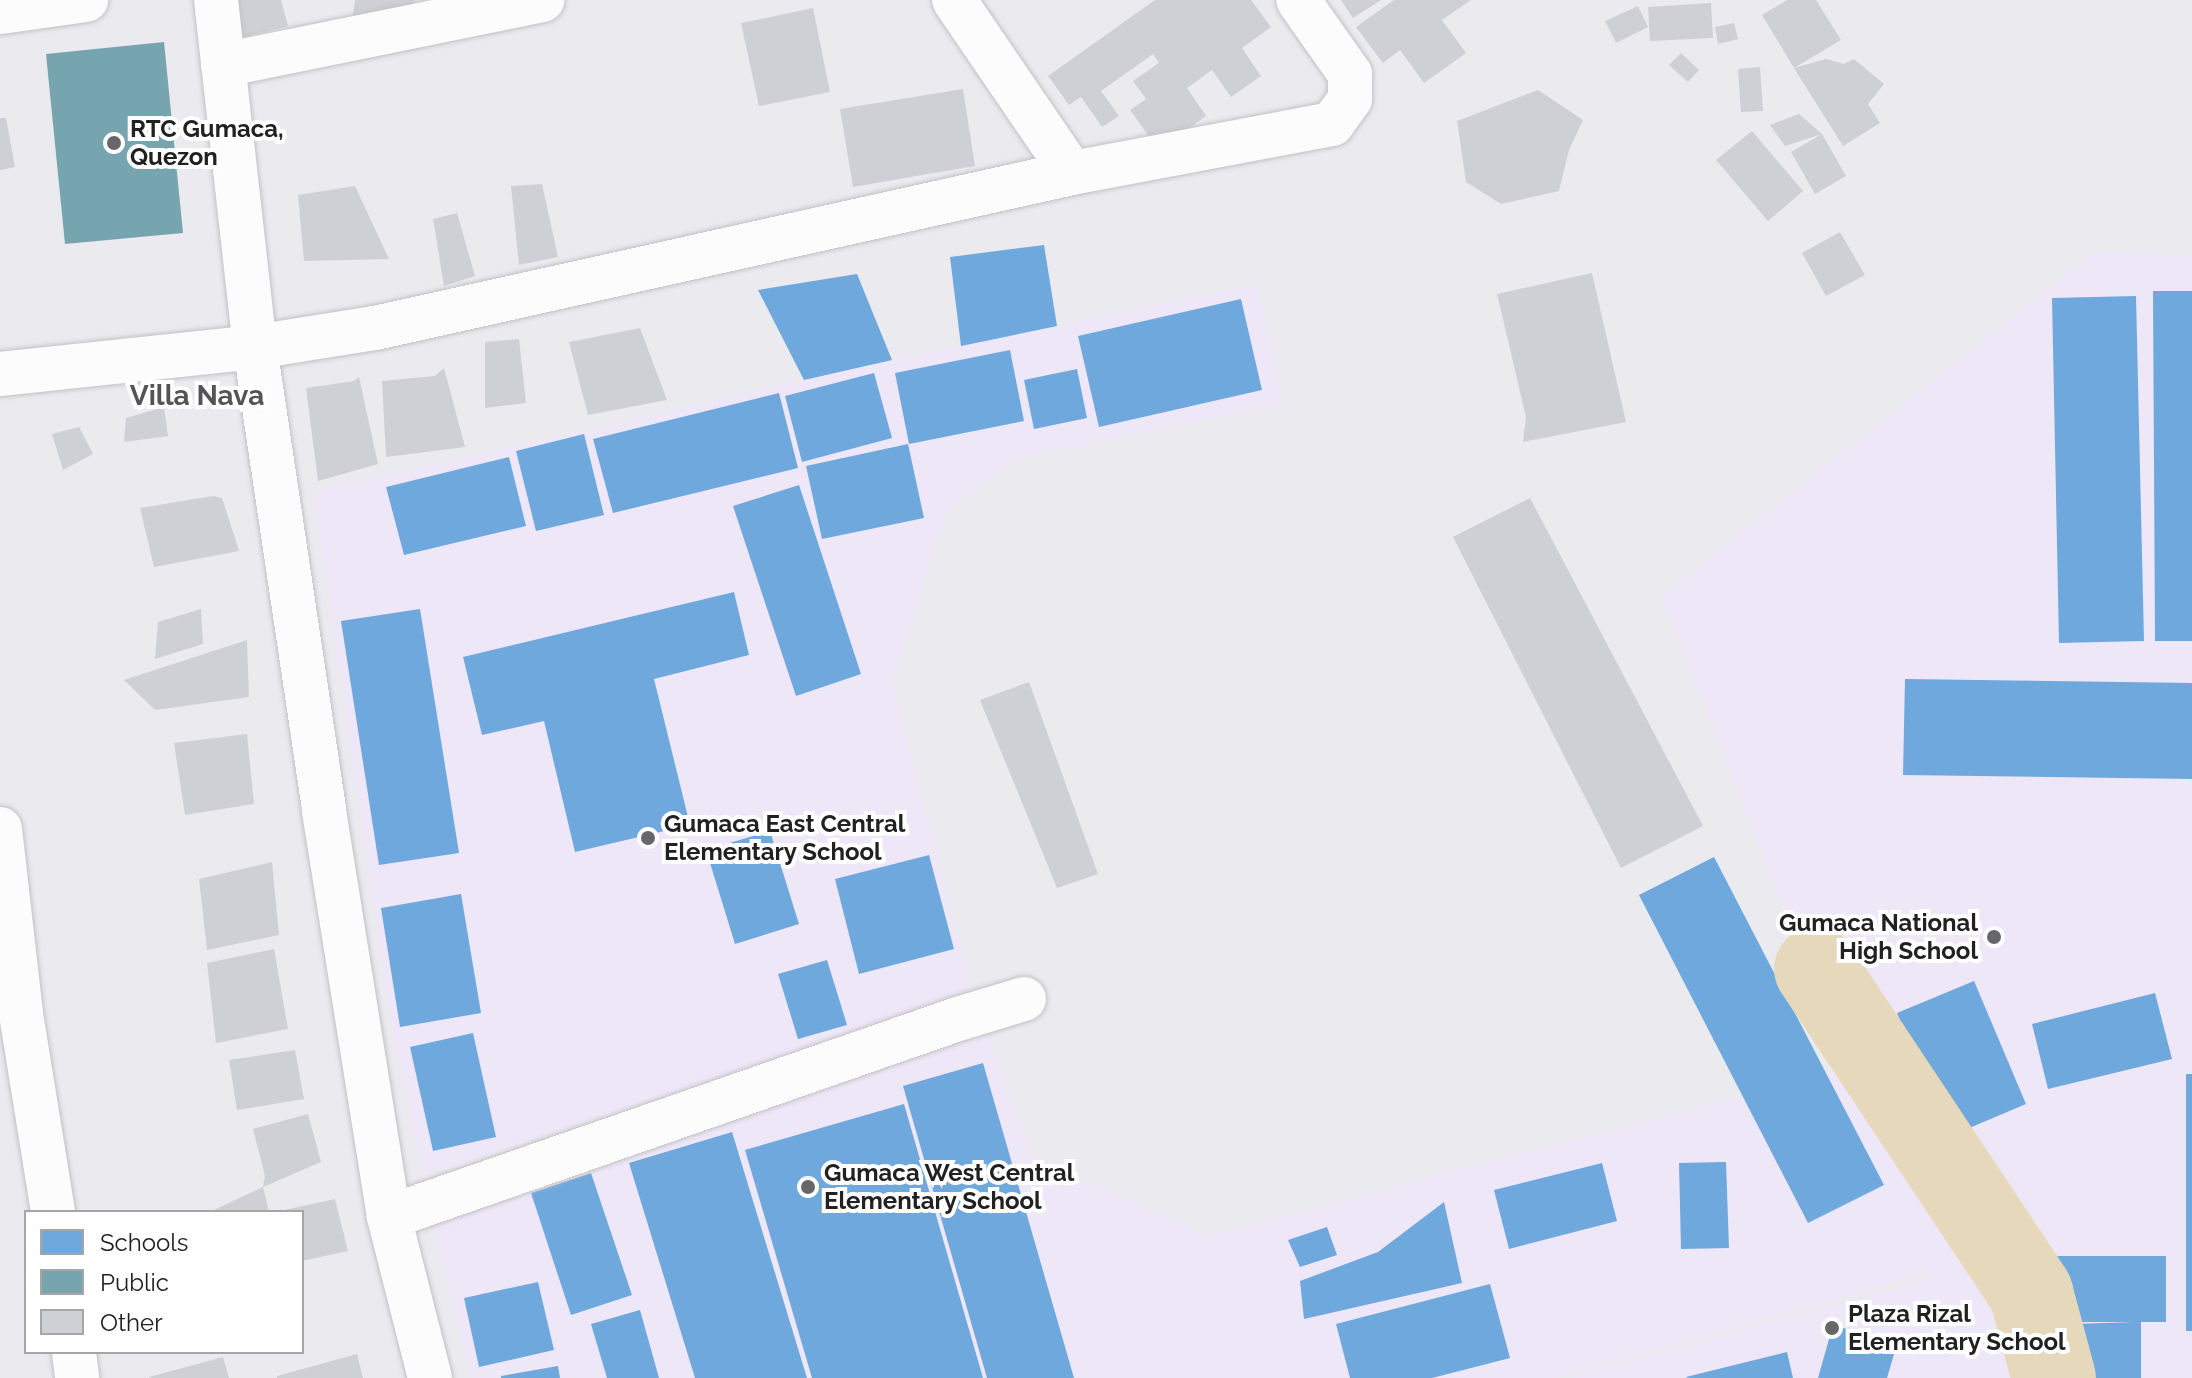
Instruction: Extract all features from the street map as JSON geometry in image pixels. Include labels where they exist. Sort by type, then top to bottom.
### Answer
[{"type":"street","points":[[0,12],[86,0]]},
{"type":"street","points":[[216,0],[255,347],[389,1217],[430,1378]]},
{"type":"street","points":[[223,65],[542,0]]},
{"type":"street","points":[[954,0],[1072,173]]},
{"type":"street","points":[[0,374],[255,347],[375,328],[1072,173],[1332,124],[1350,99],[1350,74],[1298,0]]},
{"type":"street","points":[[0,829],[10,1014],[53,1210]]},
{"type":"street","points":[[389,1217],[958,1019],[1024,999]]},
{"type":"street","points":[[74,1354],[77,1378]]},
{"type":"shaded area","points":[[2096,251],[2192,256],[2192,1378],[1569,1378],[1929,1279],[1908,1225],[1925,1273],[1557,1378],[472,1378],[431,1215],[987,1032],[1034,1158],[1208,1236],[1846,1068],[1662,596]]},
{"type":"shaded area","name":"Gumaca East Central Elementary School","points":[[1257,284],[1283,404],[1014,459],[945,514],[893,683],[973,994],[423,1177],[387,999],[314,492],[892,360]]},
{"type":"building: Schools","points":[[1044,245],[1057,326],[961,346],[950,257]]},
{"type":"building: Schools","points":[[857,274],[892,360],[804,380],[758,290]]},
{"type":"building: Schools","points":[[2153,291],[2192,291],[2192,641],[2155,641]]},
{"type":"building: Schools","points":[[2136,296],[2144,641],[2059,643],[2052,298]]},
{"type":"building: Schools","points":[[1241,299],[1262,390],[1099,427],[1078,336]]},
{"type":"building: Schools","points":[[1010,350],[1024,421],[909,444],[895,373]]},
{"type":"building: Schools","points":[[1077,369],[1087,418],[1034,429],[1024,380]]},
{"type":"building: Schools","points":[[874,373],[892,438],[802,462],[785,396]]},
{"type":"building: Schools","points":[[779,393],[798,468],[613,513],[593,439]]},
{"type":"building: Schools","points":[[584,434],[604,515],[536,531],[516,451]]},
{"type":"building: Schools","points":[[908,444],[924,518],[822,539],[806,466]]},
{"type":"building: Schools","points":[[509,457],[526,526],[404,555],[386,487]]},
{"type":"building: Schools","points":[[799,485],[861,674],[796,696],[733,506]]},
{"type":"building: Schools","points":[[734,592],[749,655],[654,679],[690,825],[575,852],[544,721],[482,735],[463,657]]},
{"type":"building: Schools","points":[[420,609],[459,853],[379,865],[341,621]]},
{"type":"building: Schools","points":[[1905,679],[2192,683],[2192,779],[1903,775]]},
{"type":"building: Schools","points":[[770,831],[799,924],[735,944],[706,850]]},
{"type":"building: Schools","points":[[929,855],[954,949],[859,974],[835,879]]},
{"type":"building: Schools","points":[[1714,857],[1884,1185],[1808,1223],[1639,895]]},
{"type":"building: Schools","points":[[461,894],[481,1013],[400,1027],[381,908]]},
{"type":"building: Schools","points":[[827,960],[847,1025],[798,1039],[778,974]]},
{"type":"building: Schools","points":[[1974,981],[2026,1104],[1948,1137],[1897,1013]]},
{"type":"building: Schools","points":[[2155,993],[2172,1059],[2048,1089],[2032,1024]]},
{"type":"building: Schools","points":[[473,1033],[496,1137],[433,1151],[410,1047]]},
{"type":"building: Schools","points":[[983,1063],[1074,1378],[987,1378],[903,1086]]},
{"type":"building: Schools","points":[[2186,1074],[2192,1074],[2192,1331],[2186,1331]]},
{"type":"building: Schools","points":[[904,1104],[983,1378],[812,1378],[745,1150]]},
{"type":"building: Schools","points":[[732,1132],[807,1378],[695,1378],[629,1163]]},
{"type":"building: Schools","points":[[1726,1162],[1729,1248],[1681,1249],[1679,1163]]},
{"type":"building: Schools","points":[[1602,1163],[1617,1221],[1509,1249],[1494,1190]]},
{"type":"building: Schools","points":[[591,1173],[632,1295],[571,1315],[531,1193]]},
{"type":"building: Schools","points":[[1444,1202],[1462,1283],[1304,1319],[1300,1281],[1378,1252]]},
{"type":"building: Schools","points":[[1327,1227],[1337,1255],[1300,1267],[1288,1240]]},
{"type":"building: Schools","points":[[2045,1256],[2166,1256],[2166,1322],[2141,1322],[2141,1378],[2074,1378],[2073,1324],[2134,1322],[2045,1322]]},
{"type":"building: Schools","points":[[538,1282],[554,1350],[479,1367],[464,1298]]},
{"type":"building: Schools","points":[[1490,1284],[1510,1358],[1432,1378],[1350,1378],[1336,1324]]},
{"type":"building: Schools","points":[[640,1310],[659,1378],[607,1378],[591,1324]]},
{"type":"building: Schools","points":[[1833,1325],[1897,1344],[1887,1378],[1818,1378]]},
{"type":"building: Schools","points":[[1787,1352],[1793,1378],[1686,1377]]},
{"type":"building: Schools","points":[[558,1366],[560,1378],[501,1378],[501,1376]]},
{"type":"building: Public","name":"RTC Gumaca, Quezon","points":[[164,42],[183,233],[65,244],[46,54]]},
{"type":"building: Other","points":[[237,0],[281,0],[288,26],[240,38]]},
{"type":"building: Other","points":[[355,0],[415,0],[413,10],[353,16]]},
{"type":"building: Other","points":[[1155,0],[1251,0],[1271,27],[1242,48],[1261,76],[1231,97],[1212,70],[1187,88],[1206,116],[1159,150],[1130,110],[1146,99],[1133,81],[1159,63],[1153,54],[1101,91],[1119,116],[1102,127],[1081,97],[1069,105],[1048,76]]},
{"type":"building: Other","points":[[1341,0],[1381,0],[1353,18]]},
{"type":"building: Other","points":[[1394,0],[1471,0],[1442,20],[1466,53],[1424,83],[1400,50],[1383,63],[1356,27]]},
{"type":"building: Other","points":[[1787,0],[1816,0],[1841,40],[1794,68],[1762,15]]},
{"type":"building: Other","points":[[1711,3],[1713,38],[1650,41],[1648,7]]},
{"type":"building: Other","points":[[1638,6],[1648,27],[1616,43],[1605,21]]},
{"type":"building: Other","points":[[813,8],[830,92],[759,106],[741,23]]},
{"type":"building: Other","points":[[1734,23],[1738,39],[1718,44],[1715,27]]},
{"type":"building: Other","points":[[1681,53],[1699,70],[1688,82],[1669,65]]},
{"type":"building: Other","points":[[1826,59],[1844,64],[1854,59],[1884,84],[1868,104],[1880,123],[1843,146],[1794,68]]},
{"type":"building: Other","points":[[1760,67],[1763,111],[1741,112],[1738,69]]},
{"type":"building: Other","points":[[963,89],[975,166],[853,187],[840,109]]},
{"type":"building: Other","points":[[1538,90],[1583,120],[1569,150],[1559,191],[1501,204],[1466,182],[1457,121]]},
{"type":"building: Other","points":[[1799,114],[1822,134],[1785,146],[1770,125]]},
{"type":"building: Other","points":[[0,118],[6,118],[15,167],[0,170]]},
{"type":"building: Other","points":[[1752,131],[1803,191],[1768,221],[1716,160]]},
{"type":"building: Other","points":[[1822,134],[1846,176],[1815,194],[1791,152]]},
{"type":"building: Other","points":[[542,184],[558,257],[519,265],[511,186]]},
{"type":"building: Other","points":[[355,186],[389,259],[304,261],[298,195]]},
{"type":"building: Other","points":[[457,213],[475,276],[444,286],[433,219]]},
{"type":"building: Other","points":[[1840,232],[1865,275],[1826,296],[1802,253]]},
{"type":"building: Other","points":[[1592,273],[1626,422],[1523,442],[1526,417],[1497,294]]},
{"type":"building: Other","points":[[640,328],[667,400],[588,415],[569,342]]},
{"type":"building: Other","points":[[519,339],[526,403],[485,408],[485,342]]},
{"type":"building: Other","points":[[444,368],[465,447],[386,457],[382,381],[435,376]]},
{"type":"building: Other","points":[[359,377],[378,464],[318,481],[306,388],[354,381]]},
{"type":"building: Other","points":[[164,407],[168,436],[124,442],[126,418]]},
{"type":"building: Other","points":[[79,427],[93,454],[63,470],[52,434]]},
{"type":"building: Other","points":[[213,496],[222,498],[239,551],[154,567],[140,508]]},
{"type":"building: Other","points":[[1530,498],[1703,826],[1621,868],[1453,537]]},
{"type":"building: Other","points":[[201,609],[203,644],[155,659],[158,622]]},
{"type":"building: Other","points":[[247,640],[249,697],[155,710],[124,680]]},
{"type":"building: Other","points":[[1029,682],[1098,874],[1057,888],[980,700]]},
{"type":"building: Other","points":[[247,734],[254,804],[185,815],[174,743]]},
{"type":"building: Other","points":[[272,862],[279,935],[207,950],[199,879]]},
{"type":"building: Other","points":[[274,949],[288,1029],[216,1043],[207,963]]},
{"type":"building: Other","points":[[295,1050],[304,1099],[237,1110],[229,1060]]},
{"type":"building: Other","points":[[308,1114],[321,1162],[263,1187],[265,1176],[253,1129]]},
{"type":"building: Other","points":[[263,1187],[269,1210],[214,1210]]},
{"type":"building: Other","points":[[335,1199],[348,1251],[304,1261],[304,1210],[285,1210]]},
{"type":"building: Other","points":[[357,1354],[363,1378],[277,1378],[277,1376]]},
{"type":"building: Other","points":[[223,1357],[229,1378],[149,1378],[149,1377]]},
{"type":"waterway","points":[[1816,969],[2031,1293],[2054,1378]]},
{"type":"place","name":"RTC Gumaca, Quezon","points":[[114,143]]},
{"type":"place","name":"Gumaca East Central Elementary School","points":[[648,838]]},
{"type":"place","name":"Gumaca National High School","points":[[1994,937]]},
{"type":"place","name":"Gumaca West Central Elementary School","points":[[808,1187]]},
{"type":"place","name":"Plaza Rizal Elementary School","points":[[1832,1328]]},
{"type":"district","name":"Villa Nava","points":[[197,396]]}]
